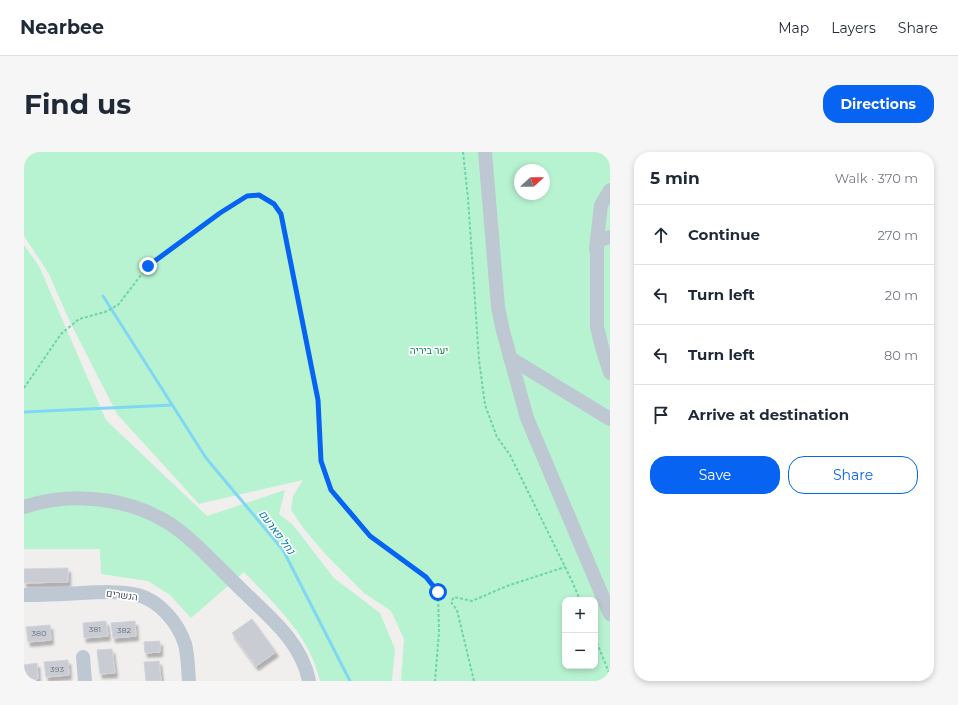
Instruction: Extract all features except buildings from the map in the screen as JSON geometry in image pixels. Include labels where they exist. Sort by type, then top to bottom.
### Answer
[{"type":"street","points":[[485,152],[498,307],[510,358],[527,418],[610,614]]},
{"type":"street","points":[[596,262],[596,241],[601,205],[610,190]]},
{"type":"street","points":[[596,241],[610,237]]},
{"type":"street","points":[[596,241],[597,327],[610,373]]},
{"type":"street","points":[[510,358],[610,419]]},
{"type":"street","points":[[24,507],[36,503],[94,499],[120,503],[140,509],[159,518],[184,534],[275,622],[299,652],[307,669],[309,681]]},
{"type":"street","name":"הנשרים","points":[[24,595],[116,592],[140,596],[153,602],[162,609],[179,630],[185,645],[189,681]]},
{"type":"street","points":[[83,657],[85,681]]},
{"type":"path","points":[[463,152],[468,198],[479,360],[485,405],[497,437],[510,455],[579,597]]},
{"type":"path","points":[[24,388],[61,334],[79,319],[105,312],[118,305],[148,266],[220,213],[247,196],[259,195],[274,204],[281,214],[318,400],[321,461],[331,490],[370,536],[426,577],[438,592],[439,632],[435,681]]},
{"type":"path","points":[[474,681],[457,610],[451,602],[454,597],[472,601],[507,586],[565,567]]},
{"type":"path","points":[[598,645],[610,675]]},
{"type":"green space","name":"יער ביריה","points":[[24,152],[610,152],[610,681],[401,681],[404,639],[391,611],[364,593],[326,555],[304,529],[291,510],[293,496],[303,480],[199,504],[117,414],[69,320],[49,274],[24,236]]},
{"type":"green space","points":[[24,245],[39,266],[106,420],[207,516],[285,490],[279,514],[293,525],[334,578],[380,613],[395,649],[392,681],[320,681],[315,664],[308,649],[290,621],[244,572],[191,618],[170,595],[148,581],[101,574],[100,549],[24,549]]},
{"type":"waterway","name":"נחל פארעם","points":[[103,296],[206,458],[283,550],[350,681]]},
{"type":"waterway","points":[[24,412],[172,405]]},
{"type":"route","points":[[148,266],[220,213],[247,196],[259,195],[274,204],[281,214],[318,400],[321,461],[331,490],[370,536],[426,577],[438,592]]}]
